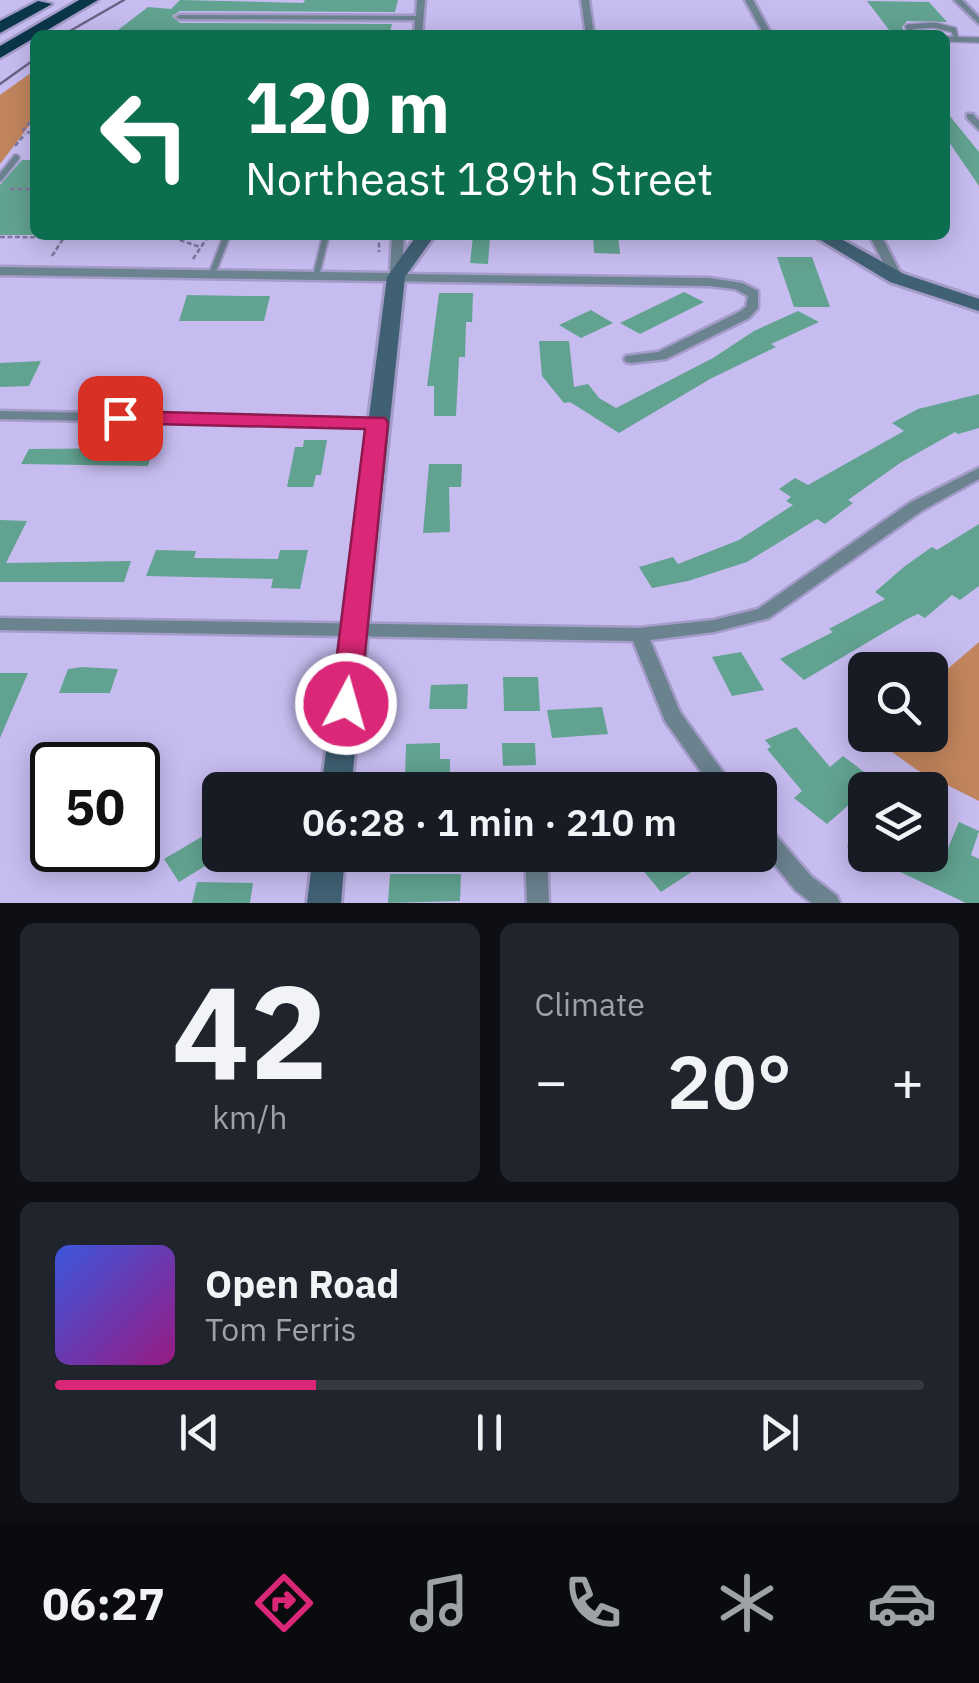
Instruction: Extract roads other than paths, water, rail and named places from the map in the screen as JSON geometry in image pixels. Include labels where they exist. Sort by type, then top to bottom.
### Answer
[{"type":"highway","points":[[0,28],[51,0]]},
{"type":"highway","points":[[39,30],[90,0]]},
{"type":"highway","points":[[0,53],[30,35]]},
{"type":"main road","points":[[338,772],[396,277],[422,240]]},
{"type":"main road","points":[[830,240],[898,278],[979,305]]},
{"type":"main road","points":[[324,903],[327,872]]},
{"type":"street","points":[[418,30],[422,0]]},
{"type":"street","points":[[585,0],[589,30]]},
{"type":"street","points":[[750,0],[765,30]]},
{"type":"street","points":[[958,0],[979,22]]},
{"type":"street","points":[[180,17],[419,18]]},
{"type":"street","points":[[970,116],[979,127]]},
{"type":"street","points":[[396,277],[398,240]]},
{"type":"street","points":[[878,240],[898,278]]},
{"type":"street","points":[[0,271],[709,282],[748,290],[754,301],[744,315],[661,356],[631,359]]},
{"type":"street","points":[[0,416],[377,423]]},
{"type":"street","points":[[0,624],[639,635],[714,626],[762,614],[917,506],[979,473]]},
{"type":"street","points":[[639,635],[672,716],[713,772]]},
{"type":"street","points":[[777,852],[803,883],[830,903]]},
{"type":"street","points":[[537,872],[538,903]]},
{"type":"lane","points":[[910,30],[908,27],[934,26],[954,30],[956,40]]},
{"type":"lane","points":[[950,39],[979,40]]},
{"type":"lane","points":[[0,178],[16,158]]},
{"type":"lane","points":[[212,274],[225,240]]},
{"type":"lane","points":[[316,276],[325,240]]},
{"type":"tram line","points":[[72,30],[124,0]]},
{"type":"tram line","points":[[0,84],[30,63]]}]
